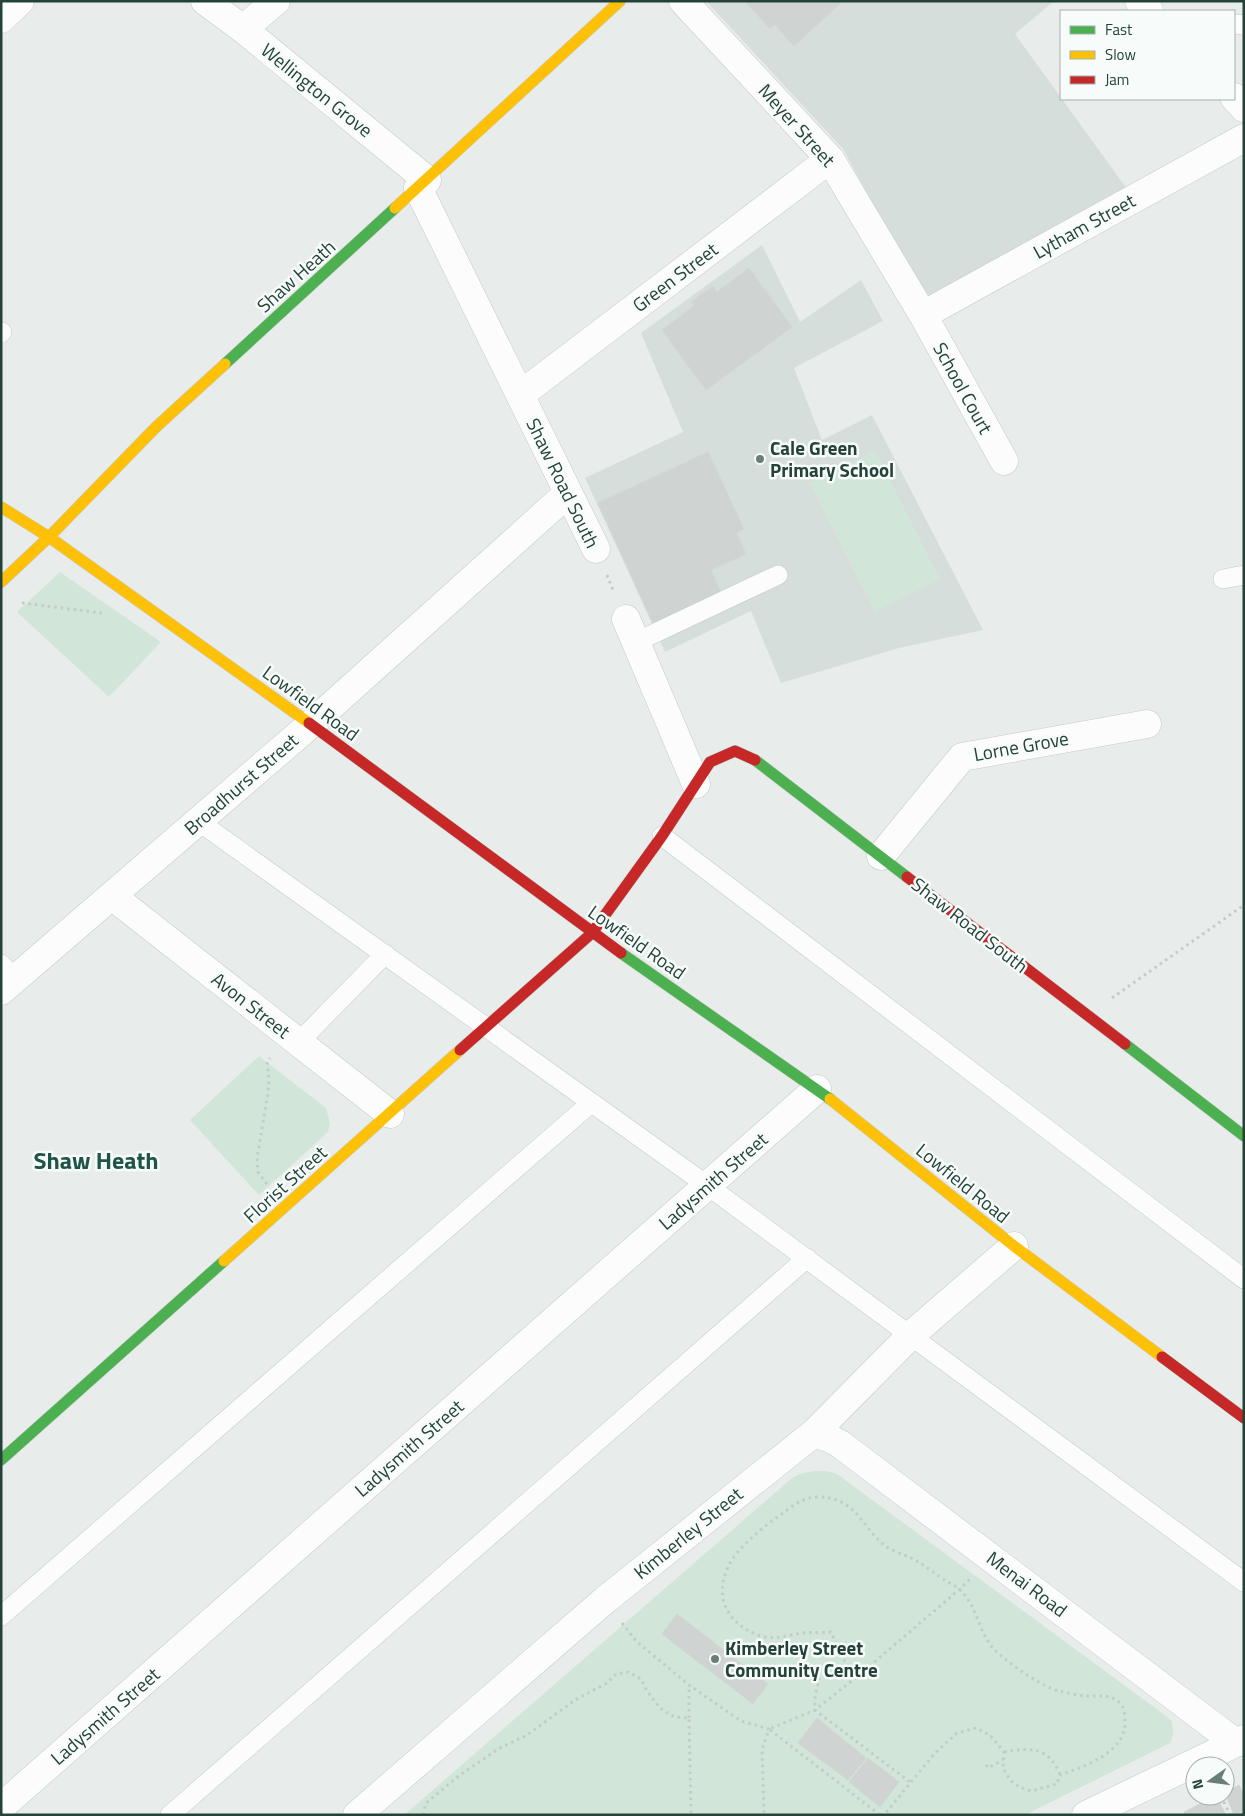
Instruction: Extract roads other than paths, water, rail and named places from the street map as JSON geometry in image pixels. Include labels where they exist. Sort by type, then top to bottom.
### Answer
[{"type":"street","points":[[1,20],[20,1]]},
{"type":"street","name":"Wellington Grove","points":[[205,1],[243,29],[423,184]]},
{"type":"street","points":[[243,29],[276,1]]},
{"type":"street","name":"Shaw Heath","points":[[1,582],[50,537],[156,427],[423,184],[620,1]]},
{"type":"street","name":"Meyer Street","points":[[683,1],[830,159],[923,315]]},
{"type":"street","points":[[1139,1],[1148,10]]},
{"type":"street","points":[[1235,99],[1244,108]]},
{"type":"street","name":"Lytham Street","points":[[923,315],[1244,138]]},
{"type":"street","name":"Green Street","points":[[520,395],[830,159]]},
{"type":"street","name":"Shaw Road South","points":[[423,184],[520,395],[567,494],[596,549]]},
{"type":"street","name":"School Court","points":[[923,315],[1004,461]]},
{"type":"street","name":"Broadhurst Street","points":[[6,978],[112,896],[311,724],[567,494]]},
{"type":"street","name":"Lowfield Road","points":[[1,507],[50,537],[311,724],[592,933],[817,1089],[1014,1246],[1244,1418]]},
{"type":"street","points":[[631,630],[696,784]]},
{"type":"street","name":"Lorne Grove","points":[[881,856],[962,757],[1147,724]]},
{"type":"street","name":"Shaw Road South","points":[[592,933],[662,836],[710,762],[735,751],[756,760],[1244,1136]]},
{"type":"street","name":"Avon Street","points":[[112,896],[390,1114]]},
{"type":"street","name":"Florist Street","points":[[1,1460],[592,933]]},
{"type":"street","name":"Ladysmith Street","points":[[1,1807],[817,1089]]},
{"type":"street","name":"Kimberley Street","points":[[357,1815],[605,1600],[814,1433],[911,1335],[1014,1246]]},
{"type":"street","name":"Menai Road","points":[[814,1433],[840,1444],[1240,1741]]},
{"type":"street","points":[[1086,1815],[1240,1741]]},
{"type":"lane","points":[[631,630],[778,575]]},
{"type":"lane","points":[[1223,579],[1244,575]]},
{"type":"lane","points":[[198,821],[708,1186],[1244,1582]]},
{"type":"lane","points":[[662,836],[1244,1279]]},
{"type":"lane","points":[[295,1039],[385,954]]},
{"type":"lane","points":[[1,1616],[591,1103]]},
{"type":"lane","points":[[170,1815],[806,1258]]},
{"type":"place","name":"Cale Green Primary School","points":[[760,459]]},
{"type":"place","name":"Kimberley Street Community Centre","points":[[715,1659]]},
{"type":"district","name":"Shaw Heath","points":[[96,1161]]}]
